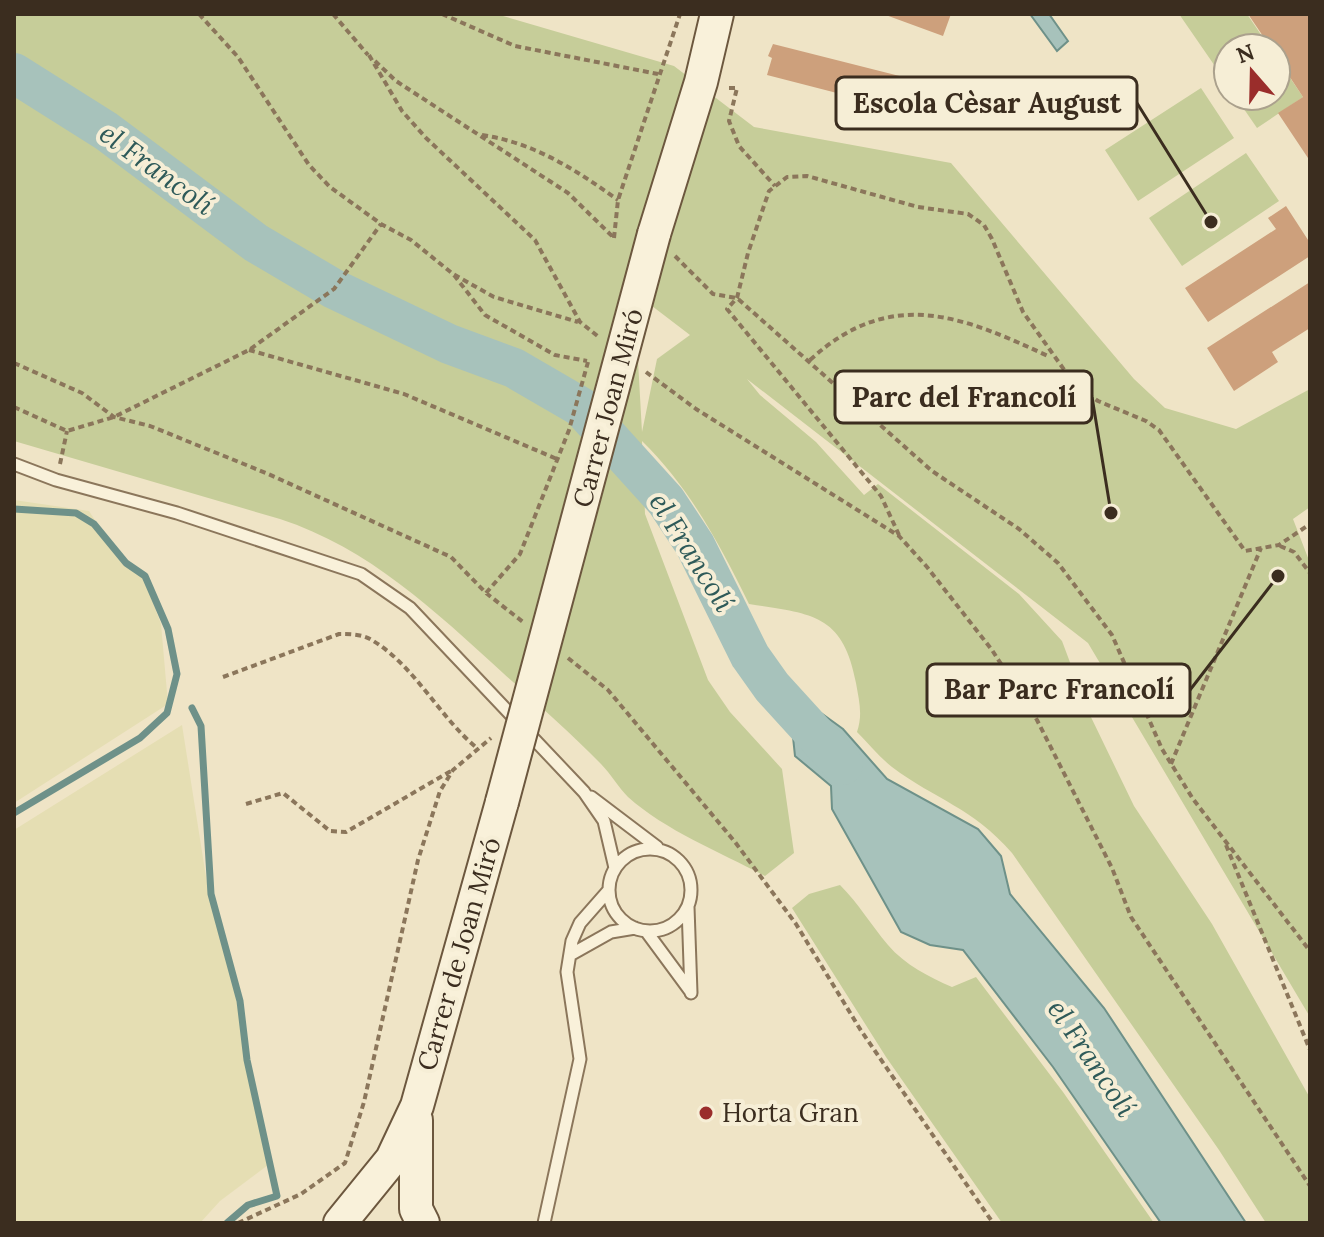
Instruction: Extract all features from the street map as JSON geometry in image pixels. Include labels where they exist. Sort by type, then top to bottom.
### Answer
[{"type":"street","name":"Carrer Joan Miró","points":[[502,802],[654,234],[701,82],[717,14]]},
{"type":"street","name":"Carrer de Joan Miró","points":[[423,1223],[403,1161],[502,802]]},
{"type":"street","points":[[340,1223],[403,1161]]},
{"type":"lane","points":[[14,464],[56,480],[177,513],[361,574],[410,608],[518,718],[584,792],[604,821],[615,868],[609,890],[580,923],[570,955],[569,1000],[580,1059],[544,1223]]},
{"type":"lane","points":[[584,792],[681,862],[688,872],[692,896],[688,907],[691,993],[641,930],[616,913],[609,890]]},
{"type":"lane","points":[[615,868],[635,851],[661,849]]},
{"type":"lane","points":[[570,955],[611,932],[671,925],[688,907]]},
{"type":"path","points":[[199,14],[238,57],[266,94],[309,165],[330,187],[381,224],[411,240],[453,274],[494,297],[580,322],[612,347]]},
{"type":"path","points":[[333,14],[396,81],[568,193],[614,238],[618,200],[680,14]]},
{"type":"path","points":[[442,14],[515,46],[658,74]]},
{"type":"path","points":[[369,55],[402,111],[418,129],[535,240],[580,322]]},
{"type":"path","points":[[729,88],[737,88],[729,121],[739,146],[775,186]]},
{"type":"path","points":[[480,135],[513,139],[548,155],[618,200]]},
{"type":"path","points":[[1310,524],[1279,545],[1245,551],[1159,430],[1087,393],[1052,357],[1023,312],[984,225],[968,214],[918,207],[807,176],[787,177],[769,191],[737,298],[727,309],[881,496],[899,536],[992,650],[1022,697],[1084,812],[1131,917],[1310,1186]]},
{"type":"path","points":[[14,407],[67,431],[114,417],[249,350],[334,289],[381,224]]},
{"type":"path","points":[[654,234],[713,294],[737,298],[932,471],[1019,529],[1058,563],[1112,635],[1171,764],[1223,839],[1310,951]]},
{"type":"path","points":[[453,274],[485,315],[555,355],[603,365]]},
{"type":"path","points":[[810,360],[834,338],[854,327],[896,316],[956,317],[1052,357]]},
{"type":"path","points":[[249,350],[404,394],[557,459]]},
{"type":"path","points":[[486,593],[520,554],[572,419],[588,362]]},
{"type":"path","points":[[14,363],[82,393],[114,417],[150,426],[451,557],[486,593],[535,631]]},
{"type":"path","points":[[636,365],[696,409],[899,536]]},
{"type":"path","points":[[633,371],[648,374]]},
{"type":"path","points":[[56,480],[67,431]]},
{"type":"path","points":[[1279,545],[1294,552],[1310,573]]},
{"type":"path","points":[[1171,764],[1261,548]]},
{"type":"path","points":[[223,677],[339,634],[356,634],[369,639],[397,661],[454,730],[477,748]]},
{"type":"path","points":[[559,651],[608,690],[735,842],[796,924],[860,1029],[993,1223]]},
{"type":"path","points":[[246,804],[283,793],[330,831],[346,832],[453,770],[518,718]]},
{"type":"path","points":[[238,1223],[301,1194],[345,1163],[364,1102],[418,860],[440,791],[453,770]]},
{"type":"path","points":[[1223,839],[1310,1050]]},
{"type":"shaded area","points":[[14,500],[89,511],[124,565],[143,576],[161,624],[168,704],[14,803]]},
{"type":"shaded area","points":[[182,725],[209,896],[226,945],[268,1165],[220,1201],[200,1223],[14,1223],[14,830]]},
{"type":"green space","points":[[14,14],[496,14],[674,66],[754,127],[951,163],[1134,379],[1165,408],[1236,429],[1310,389],[1310,507],[1293,519],[1310,563],[1310,1017],[1088,643],[747,379],[760,395],[816,442],[864,495],[878,484],[1019,594],[1062,641],[1089,713],[1134,806],[1212,924],[1310,1098],[1310,1223],[1266,1223],[1219,1150],[1012,853],[968,814],[892,767],[857,732],[860,713],[858,696],[843,643],[833,630],[807,615],[749,604],[715,539],[689,498],[642,441],[645,514],[708,680],[730,712],[782,769],[794,853],[765,876],[676,831],[643,809],[628,797],[577,740],[452,627],[372,564],[343,547],[280,519],[14,441]],"holes":[[[652,306],[690,335],[657,359],[642,432],[637,343]]]},
{"type":"green space","points":[[1179,14],[1247,14],[1259,32],[1212,32],[1212,62]]},
{"type":"green space","points":[[1292,81],[1303,97],[1292,104]]},
{"type":"green space","points":[[1201,88],[1212,105],[1212,112],[1217,112],[1234,138],[1138,201],[1105,150]]},
{"type":"green space","points":[[1246,112],[1281,112],[1257,128]]},
{"type":"green space","points":[[1246,153],[1279,201],[1182,266],[1149,218]]},
{"type":"green space","points":[[840,885],[888,945],[926,975],[952,987],[976,977],[1063,1092],[1154,1223],[1002,1223],[886,1057],[792,908],[809,894]]},
{"type":"water","points":[[1030,14],[1049,14],[1068,41],[1057,51]]},
{"type":"water","points":[[821,713],[843,729],[887,779],[978,829],[1001,856],[1010,894],[1104,1008],[1246,1223],[1161,1223],[1053,1067],[963,950],[930,945],[901,932],[832,809],[831,786],[795,756],[793,737]]},
{"type":"building","points":[[883,14],[951,14],[943,36]]},
{"type":"building","points":[[1248,14],[1310,14],[1310,161],[1278,113],[1292,112],[1292,104],[1303,97],[1292,80],[1292,32],[1260,32]]},
{"type":"building","points":[[773,44],[943,87],[940,100],[935,99],[930,117],[767,75],[772,58],[768,56]]},
{"type":"building","points":[[1286,206],[1310,243],[1310,256],[1208,322],[1185,288],[1276,229],[1268,218]]},
{"type":"building","points":[[1310,282],[1310,328],[1272,352],[1278,362],[1234,391],[1207,348]]},
{"type":"waterway","name":"el Francolí","points":[[14,73],[106,131],[256,243],[334,289],[449,344],[514,368],[581,407],[666,501],[695,545],[750,656],[772,687],[843,765]]},
{"type":"waterway","points":[[14,509],[76,513],[94,524],[126,563],[145,576],[168,629],[177,674],[167,713],[140,738],[14,813]]},
{"type":"waterway","points":[[192,708],[201,726],[211,894],[240,1001],[247,1060],[277,1196],[248,1205],[227,1223]]},
{"type":"place","name":"Escola Cèsar August","points":[[1211,222]]},
{"type":"place","name":"Parc del Francolí","points":[[1111,513]]},
{"type":"place","name":"Bar Parc Francolí","points":[[1278,576]]},
{"type":"place","name":"Horta Gran","points":[[706,1113]]}]
